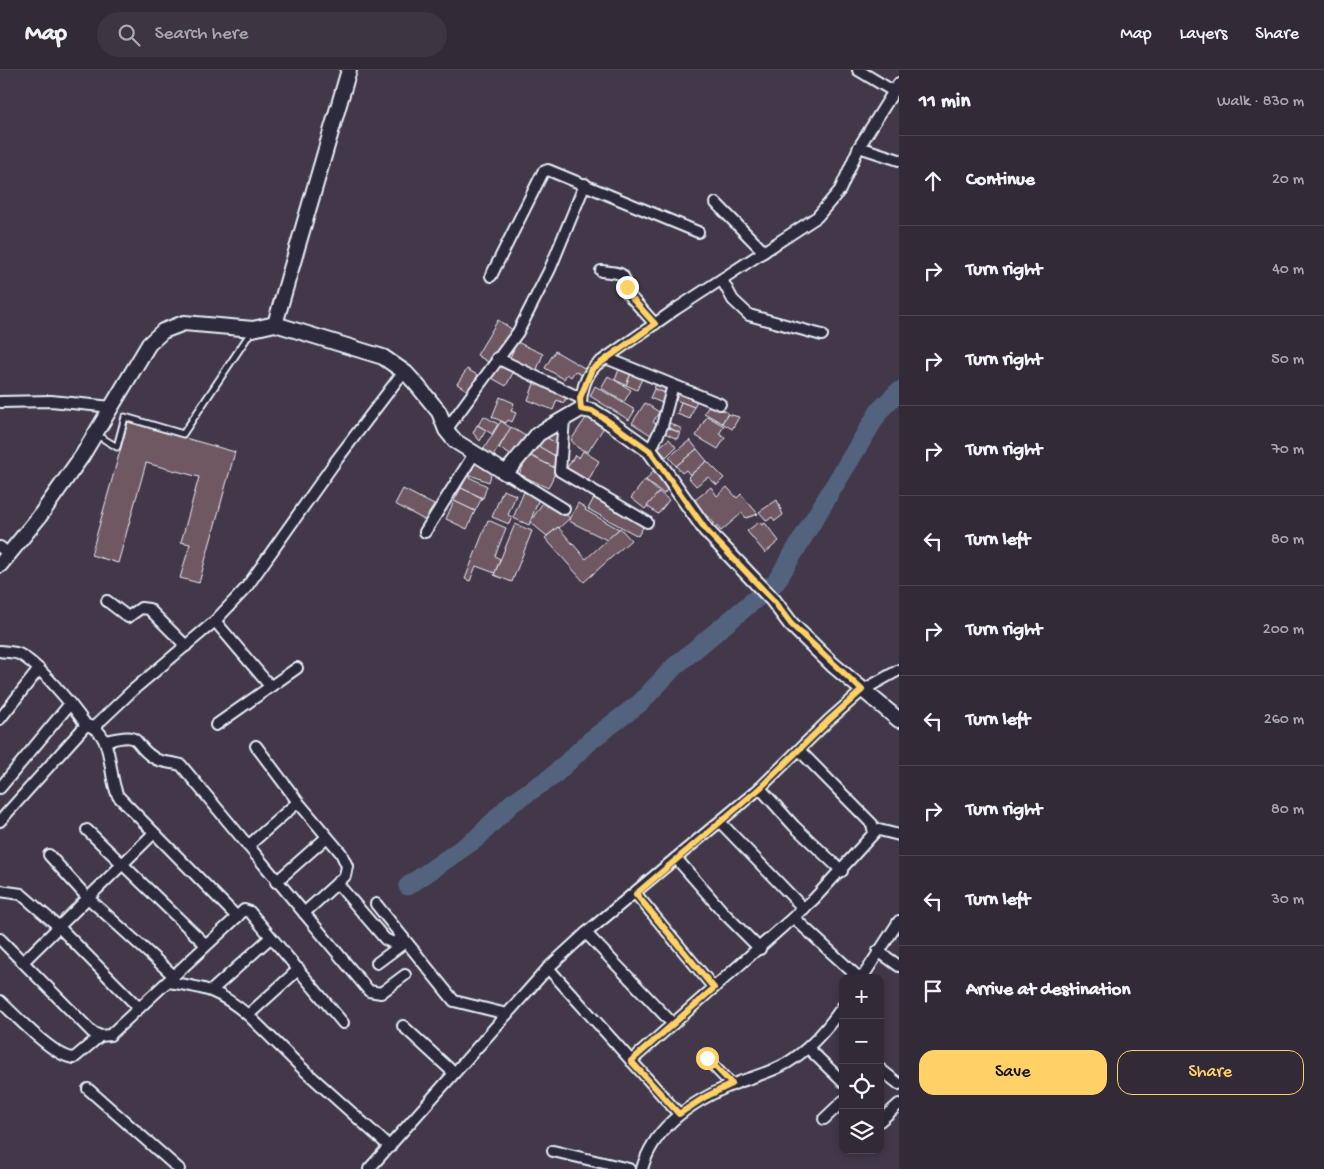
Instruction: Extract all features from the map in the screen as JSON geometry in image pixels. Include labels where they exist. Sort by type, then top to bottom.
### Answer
[{"type":"street","points":[[275,324],[349,70]]},
{"type":"street","points":[[506,473],[538,434],[564,419],[581,404],[592,369],[655,324],[817,217],[827,207],[845,180],[859,147],[896,87],[858,70]]},
{"type":"street","points":[[859,147],[899,160]]},
{"type":"street","points":[[491,276],[543,172],[553,170],[698,232]]},
{"type":"street","points":[[446,430],[497,358],[518,332],[542,287],[585,184]]},
{"type":"street","points":[[716,203],[764,252]]},
{"type":"street","points":[[601,271],[617,273],[624,277],[628,294],[655,324]]},
{"type":"street","points":[[722,280],[733,300],[749,315],[822,335]]},
{"type":"street","points":[[3,556],[60,488],[112,407],[149,344],[164,331],[177,324],[193,322],[253,329],[275,324],[383,358],[406,373],[439,412],[446,430],[455,441],[564,508]]},
{"type":"street","points":[[497,358],[581,404],[650,451],[662,465],[702,524],[773,600],[791,624],[862,690],[899,720]]},
{"type":"street","points":[[606,358],[720,404]]},
{"type":"street","points":[[1,818],[90,726],[215,622],[246,588],[335,462],[398,379],[406,373]]},
{"type":"street","points":[[650,451],[662,426],[673,385]]},
{"type":"street","points":[[0,402],[51,401],[112,407]]},
{"type":"street","points":[[564,419],[560,471],[647,522]]},
{"type":"street","points":[[425,532],[474,454]]},
{"type":"street","points":[[108,601],[128,617],[141,608],[149,609],[186,646]]},
{"type":"street","points":[[215,622],[270,686]]},
{"type":"street","points":[[0,651],[21,655],[39,669],[69,705],[106,741],[113,786],[118,796],[237,917]]},
{"type":"street","points":[[216,725],[297,668]]},
{"type":"street","points":[[0,719],[39,669]]},
{"type":"street","points":[[370,1169],[548,968],[586,933],[636,894],[760,788],[862,690],[899,670]]},
{"type":"street","points":[[0,788],[69,705]]},
{"type":"street","points":[[106,741],[132,738],[138,740],[152,757],[181,765],[276,882],[369,991],[381,993],[405,975]]},
{"type":"street","points":[[256,746],[298,802],[341,853],[347,866],[345,876],[304,913]]},
{"type":"street","points":[[799,750],[875,829],[899,835]]},
{"type":"street","points":[[760,788],[794,826],[842,871]]},
{"type":"street","points":[[248,846],[298,802]]},
{"type":"street","points":[[720,822],[804,909]]},
{"type":"street","points":[[631,1061],[804,909],[842,871],[874,833],[875,829]]},
{"type":"street","points":[[88,830],[206,945]]},
{"type":"street","points":[[24,961],[87,896],[154,833]]},
{"type":"street","points":[[276,882],[327,837]]},
{"type":"street","points":[[50,855],[87,896],[171,979],[212,990],[227,998],[248,1015],[316,1081],[390,1147]]},
{"type":"street","points":[[676,858],[760,949]]},
{"type":"street","points":[[337,883],[385,939],[393,943],[404,940]]},
{"type":"street","points":[[0,891],[22,894],[58,926],[139,1008]]},
{"type":"street","points":[[636,894],[714,988]]},
{"type":"street","points":[[376,904],[454,1001],[507,1014]]},
{"type":"street","points":[[0,938],[92,1032],[100,1036],[110,1035],[244,910],[248,911],[299,969],[343,1023]]},
{"type":"street","points":[[794,918],[856,974]]},
{"type":"street","points":[[863,974],[899,921]]},
{"type":"street","points":[[586,933],[673,1024]]},
{"type":"street","points":[[212,990],[270,938]]},
{"type":"street","points":[[377,963],[404,940]]},
{"type":"street","points":[[878,951],[899,966]]},
{"type":"street","points":[[548,968],[679,1114]]},
{"type":"street","points":[[248,1015],[299,969]]},
{"type":"street","points":[[0,1001],[56,1051],[68,1057],[74,1058],[100,1036]]},
{"type":"street","points":[[642,1169],[656,1137],[679,1114],[705,1097],[732,1084],[777,1068],[810,1050],[839,1011]]},
{"type":"street","points":[[403,1026],[454,1073]]},
{"type":"street","points":[[810,1050],[839,1078]]},
{"type":"street","points":[[707,1058],[732,1084]]},
{"type":"street","points":[[884,1072],[899,1084]]},
{"type":"street","points":[[88,1089],[179,1169]]},
{"type":"street","points":[[884,1117],[899,1104]]},
{"type":"street","points":[[824,1119],[839,1105]]},
{"type":"street","points":[[553,1151],[629,1169]]},
{"type":"lane","points":[[95,434],[117,447],[125,417],[183,434],[253,329]]},
{"type":"building","points":[[498,320],[513,330],[491,364],[477,355]]},
{"type":"building","points":[[517,342],[543,354],[536,372],[509,360]]},
{"type":"building","points":[[555,351],[586,369],[583,376],[575,371],[571,377],[567,374],[564,379],[545,368]]},
{"type":"building","points":[[499,362],[514,371],[506,386],[490,377]]},
{"type":"building","points":[[621,364],[633,369],[626,385],[615,380]]},
{"type":"building","points":[[467,369],[479,376],[470,392],[457,384]]},
{"type":"building","points":[[633,369],[644,374],[637,390],[626,385]]},
{"type":"building","points":[[608,376],[631,390],[624,402],[601,388]]},
{"type":"building","points":[[657,380],[672,386],[668,394],[654,389]]},
{"type":"building","points":[[535,381],[568,392],[564,403],[557,400],[553,410],[528,400]]},
{"type":"building","points":[[595,386],[635,410],[629,420],[590,396]]},
{"type":"building","points":[[654,389],[668,394],[665,404],[650,398]]},
{"type":"building","points":[[680,389],[699,396],[694,407],[676,400]]},
{"type":"building","points":[[500,397],[514,403],[511,411],[516,413],[512,422],[508,420],[506,423],[492,417]]},
{"type":"building","points":[[681,402],[694,407],[690,419],[677,414]]},
{"type":"building","points":[[645,403],[659,412],[653,422],[660,427],[654,437],[632,423]]},
{"type":"building","points":[[711,403],[728,413],[722,423],[704,413]]},
{"type":"building","points":[[590,412],[606,424],[588,452],[578,448],[571,440]]},
{"type":"building","points":[[728,414],[739,417],[732,429],[722,423]]},
{"type":"building","points":[[484,416],[498,424],[492,434],[478,425]]},
{"type":"building","points":[[707,416],[724,426],[719,434],[725,438],[718,449],[696,436]]},
{"type":"building","points":[[501,421],[511,428],[493,456],[483,450]]},
{"type":"building","points":[[128,422],[235,452],[199,583],[180,578],[190,544],[181,542],[199,477],[146,463],[118,563],[91,555]]},
{"type":"building","points":[[668,422],[682,429],[680,433],[666,426]]},
{"type":"building","points":[[477,425],[486,430],[480,441],[473,433]]},
{"type":"building","points":[[511,427],[527,437],[514,457],[499,448]]},
{"type":"building","points":[[666,427],[680,433],[677,439],[663,432]]},
{"type":"building","points":[[548,430],[561,437],[557,444],[544,437]]},
{"type":"building","points":[[542,435],[561,446],[559,458],[536,445]]},
{"type":"building","points":[[669,439],[676,447],[666,457],[658,448]]},
{"type":"building","points":[[690,440],[697,449],[676,466],[669,457]]},
{"type":"building","points":[[535,444],[560,459],[557,469],[529,455]]},
{"type":"building","points":[[697,449],[707,461],[690,475],[686,470],[682,473],[676,466]]},
{"type":"building","points":[[583,451],[599,461],[588,481],[567,468],[575,455],[579,458]]},
{"type":"building","points":[[529,455],[557,469],[548,488],[519,474]]},
{"type":"building","points":[[707,461],[724,478],[717,485],[708,477],[696,486],[688,477]]},
{"type":"building","points":[[475,462],[493,468],[489,482],[470,475]]},
{"type":"building","points":[[657,466],[667,480],[663,484],[668,488],[664,494],[646,480]]},
{"type":"building","points":[[467,476],[487,486],[483,498],[461,488]]},
{"type":"building","points":[[645,480],[659,492],[645,509],[631,498]]},
{"type":"building","points":[[711,487],[717,496],[727,487],[737,498],[741,494],[758,514],[746,518],[742,513],[721,531],[708,516],[706,518],[695,500]]},
{"type":"building","points":[[461,488],[482,498],[475,511],[454,501]]},
{"type":"building","points":[[403,489],[438,507],[430,523],[395,504]]},
{"type":"building","points":[[525,489],[540,496],[529,525],[513,518]]},
{"type":"building","points":[[503,490],[516,495],[508,515],[512,517],[509,524],[492,517]]},
{"type":"building","points":[[659,492],[669,500],[658,514],[647,506]]},
{"type":"building","points":[[596,494],[646,522],[638,536],[588,509]]},
{"type":"building","points":[[546,498],[570,518],[547,536],[530,522]]},
{"type":"building","points":[[777,500],[783,515],[775,521],[772,517],[767,521],[759,512]]},
{"type":"building","points":[[454,501],[475,511],[467,529],[446,519]]},
{"type":"building","points":[[578,503],[586,508],[585,510],[619,529],[607,540],[569,521]]},
{"type":"building","points":[[488,520],[506,528],[495,556],[500,559],[495,573],[476,566],[470,581],[465,579]]},
{"type":"building","points":[[759,522],[762,525],[765,523],[779,541],[765,553],[747,531]]},
{"type":"building","points":[[515,524],[532,531],[512,582],[494,575]]},
{"type":"building","points":[[558,527],[586,559],[620,528],[631,540],[584,582],[545,538]]},
{"type":"waterway","points":[[408,886],[477,838],[512,803],[553,776],[591,740],[640,703],[675,666],[776,582],[880,410],[899,391]]},
{"type":"route","points":[[627,287],[627,293],[655,324],[592,369],[580,398],[581,409],[592,411],[650,451],[662,465],[692,513],[706,530],[773,600],[791,624],[862,690],[760,788],[636,894],[714,988],[631,1061],[679,1114],[705,1097],[732,1084],[707,1058]]}]
